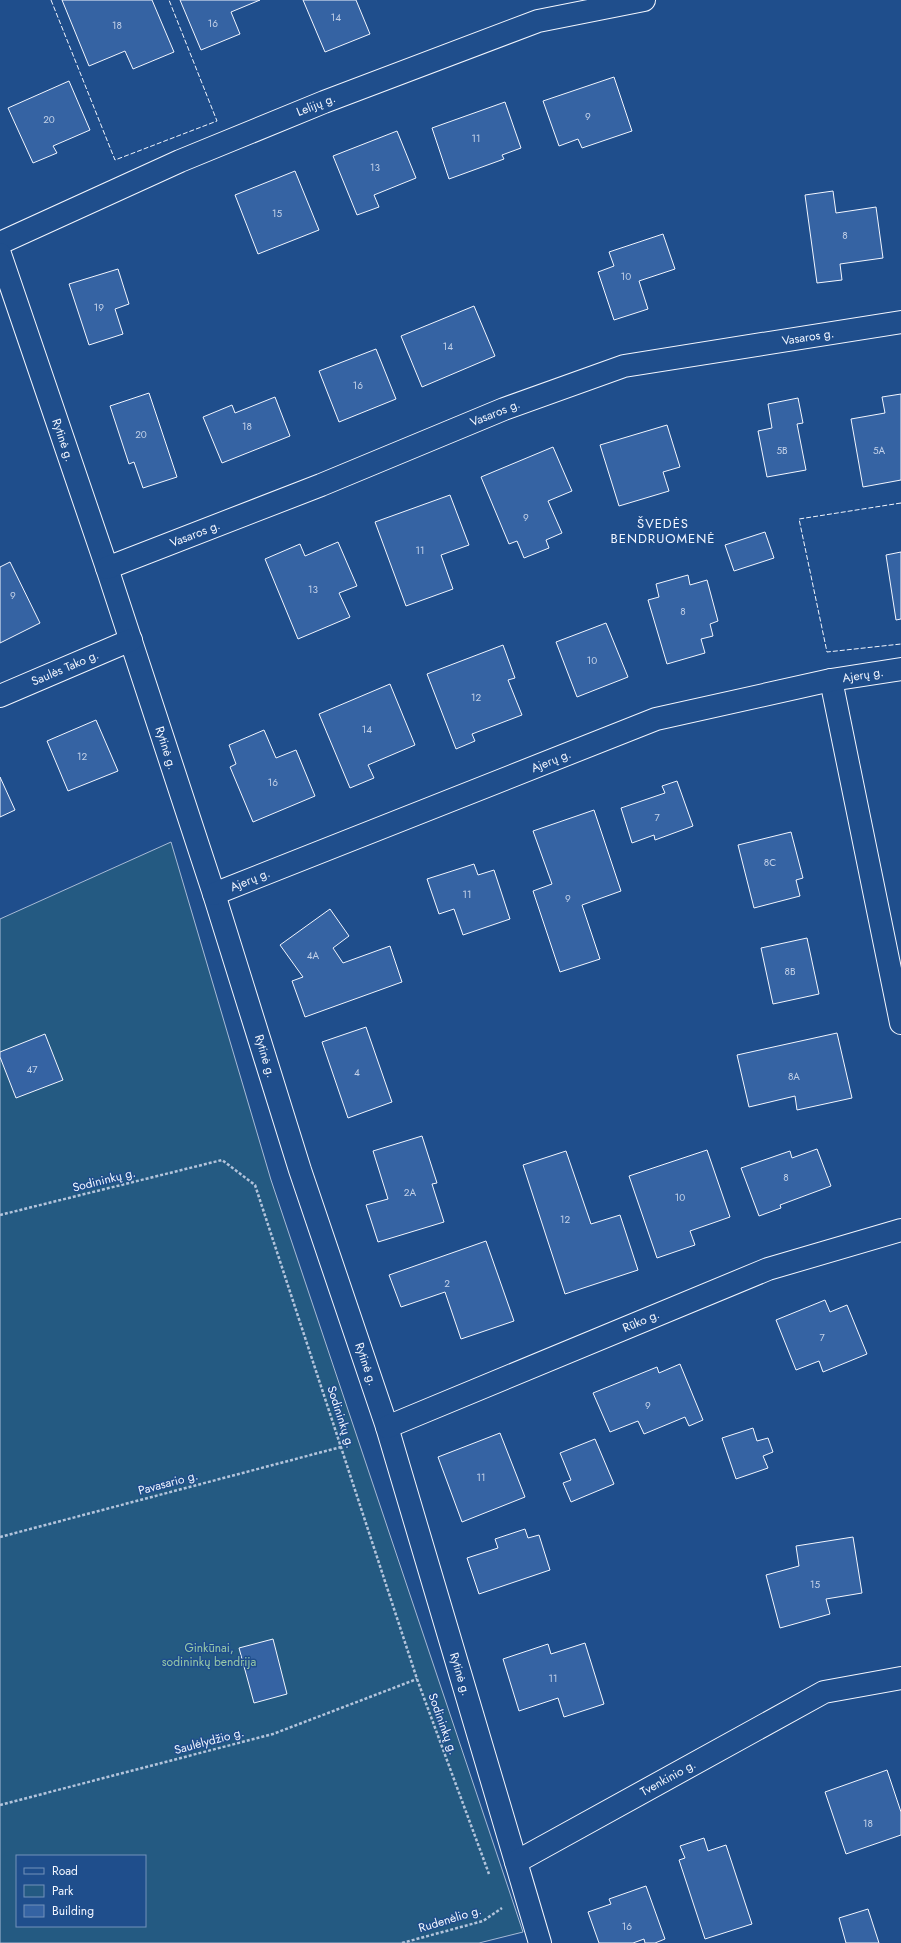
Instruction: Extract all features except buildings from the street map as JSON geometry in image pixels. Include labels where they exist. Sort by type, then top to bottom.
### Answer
[{"type":"street","name":"Lelijų g.","points":[[0,243],[180,161],[339,96],[538,21],[644,0]]},
{"type":"street","name":"Rytinė g.","points":[[0,254],[6,292],[107,568],[214,894],[300,1170],[386,1427],[516,1862]]},
{"type":"street","name":"Vasaros g.","points":[[107,568],[320,486],[504,408],[624,366],[901,322]]},
{"type":"street","name":"Saulės Tako g.","points":[[0,696],[131,640]]},
{"type":"street","name":"Ajerų g.","points":[[214,894],[656,720],[831,680],[901,669]]},
{"type":"street","points":[[831,680],[901,1023]]},
{"type":"street","name":"Rūko g.","points":[[386,1427],[768,1269],[901,1230]]},
{"type":"street","name":"Tvenkinio g.","points":[[516,1862],[824,1692],[901,1678]]},
{"type":"street","points":[[516,1862],[540,1943]]},
{"type":"path","name":"Sodininkų g.","points":[[0,1215],[222,1160],[255,1185],[417,1679],[491,1879]]},
{"type":"path","name":"Pavasario g.","points":[[0,1537],[341,1447]]},
{"type":"path","name":"Saulėlydžio g.","points":[[0,1805],[273,1734],[417,1679]]},
{"type":"path","name":"Rudenėlio g.","points":[[402,1943],[483,1921],[502,1909],[499,1902]]},
{"type":"green space","name":"Ginkūnai, sodininkų bendrija","points":[[171,842],[271,1180],[523,1932],[479,1943],[0,1943],[0,919]]},
{"type":"fence","points":[[51,0],[115,160],[217,121],[169,0]]},
{"type":"fence","points":[[901,503],[799,519],[827,652],[901,644]]},
{"type":"district","name":"ŠVEDĖS BENDRUOMENĖ","points":[[663,530]]}]
